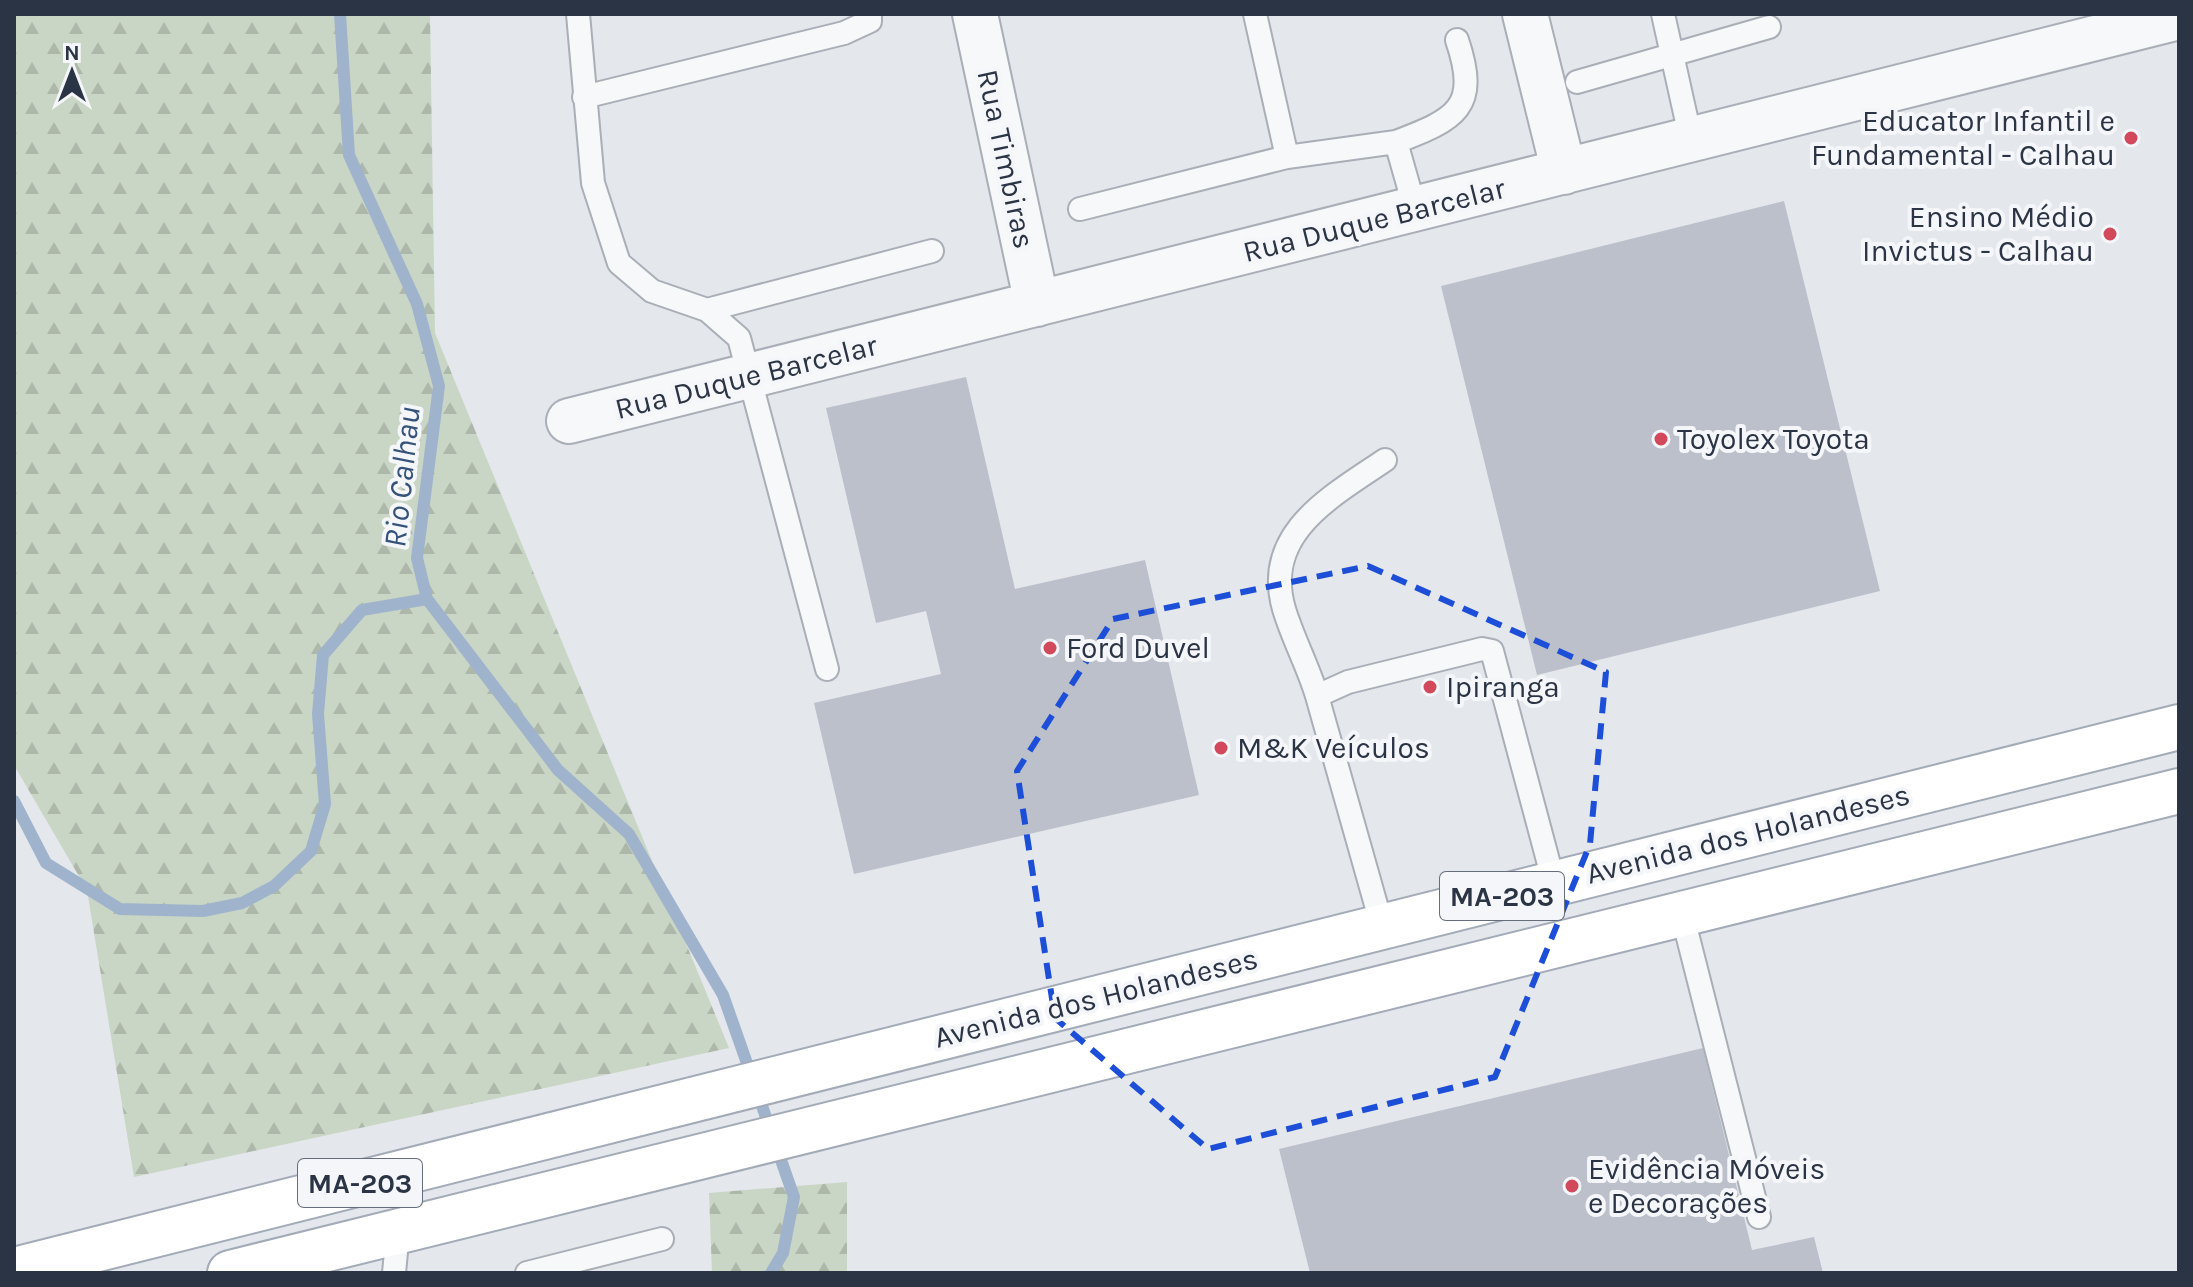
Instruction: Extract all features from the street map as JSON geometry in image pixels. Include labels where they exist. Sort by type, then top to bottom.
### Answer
[{"type":"main road","name":"Avenida dos Holandeses","points":[[14,1270],[2179,727]]},
{"type":"main road","name":"Avenida dos Holandeses","points":[[230,1273],[396,1252],[716,1153],[2179,791]]},
{"type":"street","name":"Rua Timbiras","points":[[975,14],[1037,304]]},
{"type":"street","points":[[1525,14],[1564,172]]},
{"type":"street","name":"Rua Duque Barcelar","points":[[569,421],[1691,140],[2081,27],[2179,17]]},
{"type":"lane","points":[[578,14],[593,183],[619,263],[652,291],[707,310],[739,338],[827,669]]},
{"type":"lane","points":[[584,97],[844,33],[870,21],[870,14]]},
{"type":"lane","points":[[1255,14],[1287,157]]},
{"type":"lane","points":[[1663,14],[1691,140]]},
{"type":"lane","points":[[1577,82],[1769,27]]},
{"type":"lane","points":[[1080,209],[1287,157],[1396,142],[1441,124],[1460,109],[1467,90],[1466,66],[1457,40]]},
{"type":"lane","points":[[1396,142],[1415,209]]},
{"type":"lane","points":[[707,310],[932,251]]},
{"type":"lane","points":[[1382,926],[1317,696],[1284,610],[1279,579],[1285,545],[1323,502],[1385,460]]},
{"type":"lane","points":[[1317,696],[1348,682],[1482,649],[1492,651],[1554,883]]},
{"type":"lane","points":[[1682,914],[1759,1217]]},
{"type":"lane","points":[[527,1273],[662,1239]]},
{"type":"highlighted area","points":[[1368,566],[1606,672],[1590,844],[1495,1077],[1208,1149],[1055,1018],[1017,771],[1113,619]]},
{"type":"green space","points":[[14,14],[430,14],[435,333],[729,1048],[134,1177],[87,890],[14,765]]},
{"type":"green space","points":[[847,1182],[847,1273],[712,1273],[709,1193]]},
{"type":"building","name":"Toyolex Toyota","points":[[1784,201],[1880,591],[1537,675],[1441,286]]},
{"type":"building","name":"Ford Duvel","points":[[966,377],[1015,589],[1145,560],[1199,795],[854,874],[814,703],[941,674],[926,611],[876,623],[826,408]]},
{"type":"building","name":"Evidência Móveis e Decorações","points":[[1703,1048],[1752,1250],[1814,1237],[1823,1273],[1310,1273],[1279,1149]]},
{"type":"waterway","name":"Rio Calhau","points":[[340,14],[349,155],[417,304],[439,386],[417,558],[427,599],[558,770],[629,834],[723,995],[794,1197],[783,1253],[771,1273]]},
{"type":"waterway","points":[[14,801],[46,863],[120,909],[203,911],[242,903],[274,886],[311,851],[325,804],[318,714],[323,655],[362,610],[427,599]]},
{"type":"place","name":"Educator Infantil e Fundamental - Calhau","points":[[2131,138]]},
{"type":"place","name":"Ensino Médio Invictus - Calhau","points":[[2110,234]]},
{"type":"place","name":"Toyolex Toyota","points":[[1661,439]]},
{"type":"place","name":"Ford Duvel","points":[[1050,648]]},
{"type":"place","name":"Ipiranga","points":[[1430,687]]},
{"type":"place","name":"M&K Veículos","points":[[1221,748]]},
{"type":"place","name":"Evidência Móveis e Decorações","points":[[1572,1186]]}]
